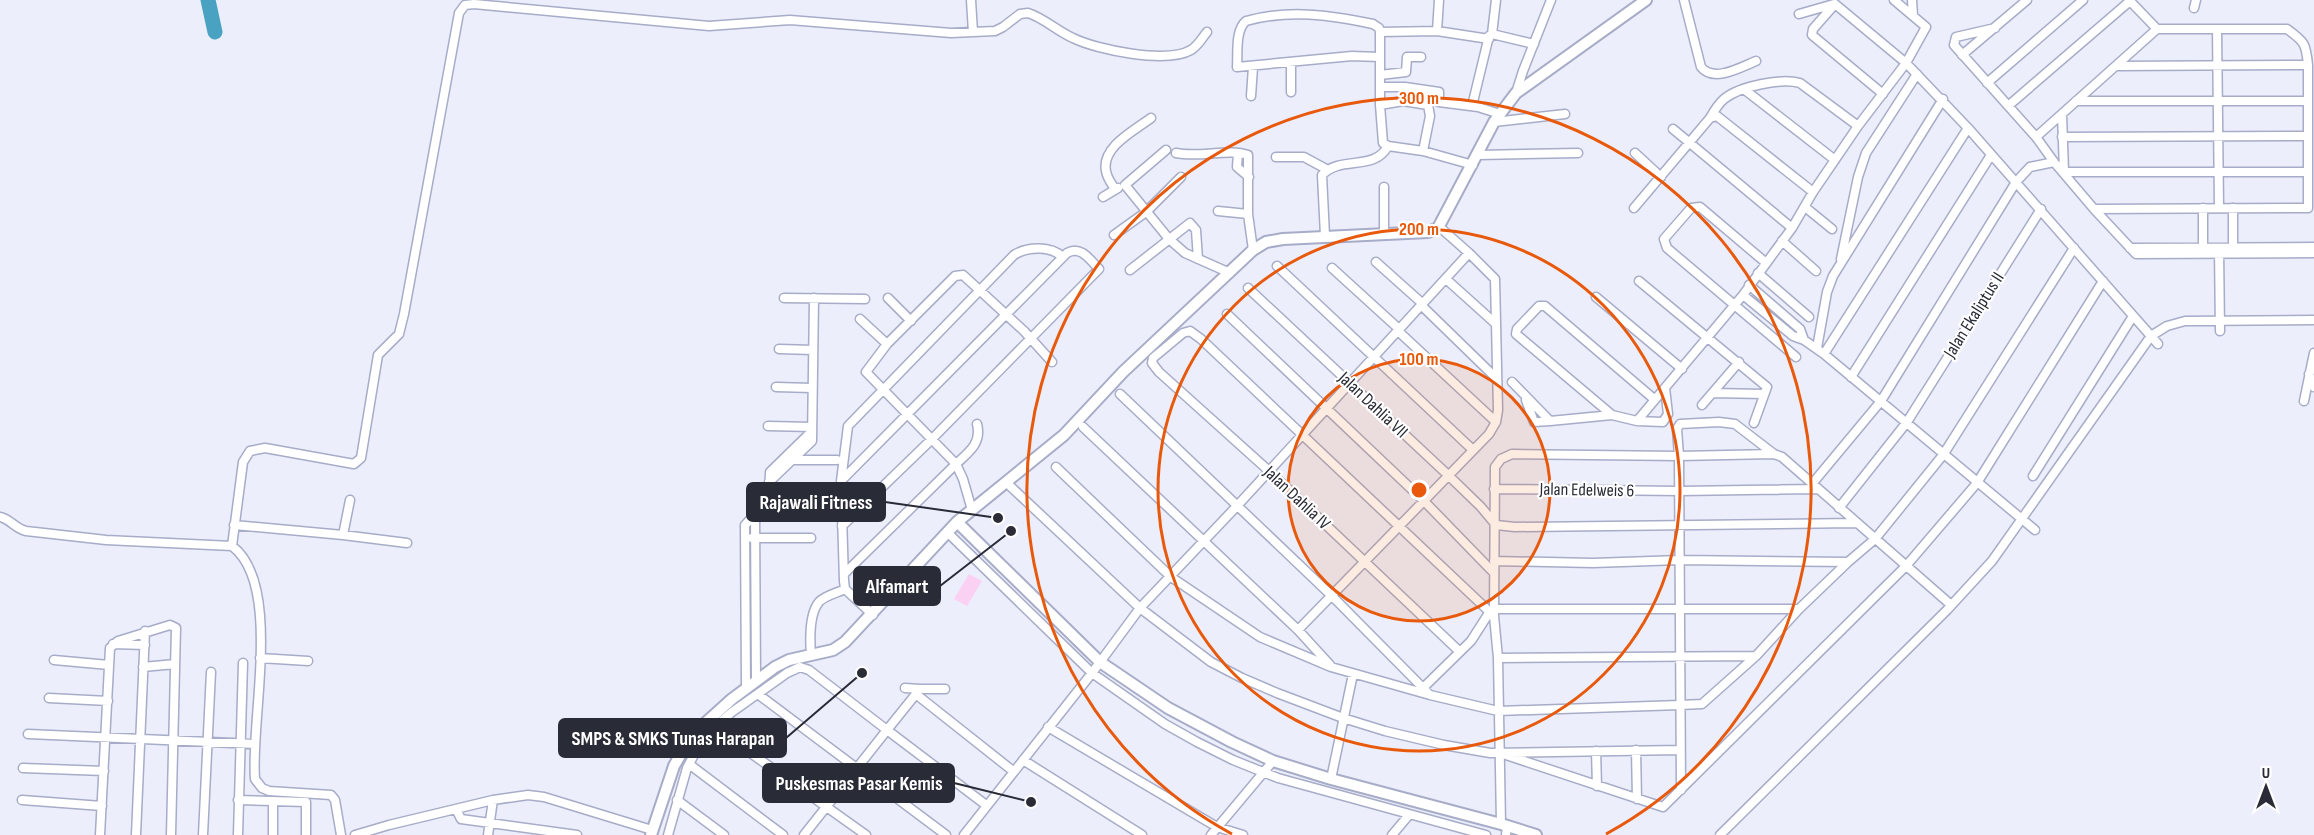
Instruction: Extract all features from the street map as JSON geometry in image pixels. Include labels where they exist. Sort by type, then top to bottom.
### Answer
[{"type":"street","points":[[971,0],[973,32]]},
{"type":"street","points":[[1437,31],[1439,0]]},
{"type":"street","points":[[1472,106],[1490,37],[1496,0]]},
{"type":"street","points":[[1443,231],[1497,118],[1516,93],[1551,0]]},
{"type":"street","points":[[1516,93],[1646,0]]},
{"type":"street","points":[[1684,0],[1701,67],[1705,71],[1717,74],[1756,62]]},
{"type":"street","points":[[1637,421],[1743,295],[1792,228],[1813,192],[1858,126],[1906,63],[1926,30],[1925,25],[1894,0]]},
{"type":"street","points":[[1912,0],[1913,15]]},
{"type":"street","points":[[1962,55],[2026,0]]},
{"type":"street","points":[[1987,83],[2084,0]]},
{"type":"street","points":[[2008,106],[2130,0],[2157,29]]},
{"type":"street","points":[[232,546],[243,462],[250,451],[265,448],[354,464],[362,458],[378,355],[399,334],[404,314],[459,13],[463,6],[474,4],[709,26],[790,20],[951,33],[999,30],[1016,16],[1028,13],[1096,48],[1166,56],[1189,51],[1207,32]]},
{"type":"street","points":[[1799,14],[1835,4]]},
{"type":"street","points":[[1835,4],[1906,63],[1943,99],[2158,344]]},
{"type":"street","points":[[1835,4],[1813,29],[1812,35],[1883,94]]},
{"type":"street","points":[[1380,57],[1352,56],[1237,67],[1240,27],[1246,21],[1284,14],[1324,15],[1373,24],[1379,28],[1380,32],[1382,139],[1388,146],[1475,160],[1578,153]]},
{"type":"street","points":[[1995,28],[1956,37],[1954,45],[2036,137],[2094,209],[2136,254],[2314,247]]},
{"type":"street","points":[[2036,137],[2157,29],[2287,29],[2306,46],[2308,208],[2094,209]]},
{"type":"street","points":[[2217,30],[2219,208]]},
{"type":"street","points":[[1380,32],[1437,31],[1534,44]]},
{"type":"street","points":[[1405,87],[1407,57],[1420,57]]},
{"type":"street","points":[[1290,63],[1291,92]]},
{"type":"street","points":[[2115,66],[2308,65]]},
{"type":"street","points":[[1251,96],[1253,67]]},
{"type":"street","points":[[1380,75],[1406,72]]},
{"type":"street","points":[[1840,266],[1856,187],[1866,153],[1917,74]]},
{"type":"street","points":[[1634,208],[1724,99],[1745,90],[1780,81],[1800,83],[1858,126]]},
{"type":"street","points":[[1380,87],[1405,87],[1439,92],[1438,102],[1472,106],[1497,118],[1564,114]]},
{"type":"street","points":[[1745,90],[1835,160]]},
{"type":"street","points":[[1820,351],[1827,292],[1840,266],[1943,99]]},
{"type":"street","points":[[1380,105],[1404,101],[1428,105],[1430,116],[1423,151]]},
{"type":"street","points":[[2076,101],[2308,102]]},
{"type":"street","points":[[2062,114],[2064,172]]},
{"type":"street","points":[[1710,118],[1719,117],[1813,192]]},
{"type":"street","points":[[1115,189],[1105,170],[1109,152],[1151,118]]},
{"type":"street","points":[[1820,351],[1968,128]]},
{"type":"street","points":[[1672,129],[1792,228]]},
{"type":"street","points":[[2062,137],[2308,136]]},
{"type":"street","points":[[1324,236],[1322,176],[1339,165],[1376,160],[1388,146]]},
{"type":"street","points":[[1103,197],[1125,185],[1166,150]]},
{"type":"street","points":[[1176,153],[1193,156],[1246,153],[1249,156],[1248,214],[1253,250]]},
{"type":"street","points":[[1635,153],[1661,177]]},
{"type":"street","points":[[1851,377],[1991,154]]},
{"type":"street","points":[[1276,157],[1304,157],[1328,170]]},
{"type":"street","points":[[1815,487],[1881,401],[2016,182],[2030,167],[2054,162]]},
{"type":"street","points":[[2064,172],[2308,172]]},
{"type":"street","points":[[1114,235],[1146,212],[1181,177]]},
{"type":"street","points":[[1125,185],[1169,239],[1185,253],[1230,273]]},
{"type":"street","points":[[1384,187],[1384,233]]},
{"type":"street","points":[[1765,262],[1700,207],[1691,208],[1664,239],[1667,248],[1796,357]]},
{"type":"street","points":[[1805,207],[1832,229]]},
{"type":"street","points":[[2203,208],[2203,250]]},
{"type":"street","points":[[2233,208],[2233,250]]},
{"type":"street","name":"Jalan Ekaliptus II","points":[[1839,508],[1907,422],[2041,209]]},
{"type":"street","points":[[1218,212],[1248,214]]},
{"type":"street","points":[[1130,270],[1188,223],[1193,224],[1197,234],[1198,259]]},
{"type":"street","points":[[355,835],[493,800],[536,796],[652,832],[674,766],[691,736],[746,688],[782,663],[833,650],[845,642],[873,615],[957,522],[1064,435],[1123,372],[1253,250],[1266,242],[1282,239],[1443,231],[1495,279],[1496,422],[1489,434],[1298,630]]},
{"type":"street","points":[[1782,241],[1816,271]]},
{"type":"street","points":[[1056,467],[1171,577],[1260,637],[1331,667],[1430,695],[1498,711],[1702,704],[1756,656],[1799,609],[1875,539],[1943,455],[2074,248]]},
{"type":"street","points":[[873,615],[845,589],[843,574],[841,481],[848,426],[1021,250],[1044,249],[1059,253],[1063,257]]},
{"type":"street","points":[[841,481],[908,416],[1063,257],[1072,250],[1078,250],[1099,269],[932,439],[842,526]]},
{"type":"street","points":[[2218,250],[2220,331]]},
{"type":"street","points":[[2233,250],[2314,253]]},
{"type":"street","points":[[968,834],[986,805],[1092,673],[1140,608],[1327,410],[1469,253]]},
{"type":"street","points":[[1376,262],[1497,379]]},
{"type":"street","points":[[1277,266],[1473,450]]},
{"type":"street","points":[[1332,268],[1496,422]]},
{"type":"street","points":[[1758,273],[1809,317]]},
{"type":"street","points":[[972,510],[956,464],[866,374],[866,371],[887,344],[957,274],[963,275],[981,291],[1052,362]]},
{"type":"street","points":[[1446,279],[1496,324]]},
{"type":"street","points":[[1639,281],[1767,387],[1754,423]]},
{"type":"street","points":[[1500,753],[1664,807],[1906,566],[1977,483],[2103,281]]},
{"type":"street","points":[[1749,285],[1800,329],[1804,340]]},
{"type":"street","name":"Jalan Dahlia VII","points":[[1248,288],[1448,475],[1496,525]]},
{"type":"street","points":[[1743,295],[1793,336],[1804,340],[1820,351],[2035,530]]},
{"type":"street","points":[[1596,297],[1682,369]]},
{"type":"street","points":[[784,298],[865,299]]},
{"type":"street","points":[[770,482],[812,441],[814,298]]},
{"type":"street","points":[[888,298],[911,321]]},
{"type":"street","points":[[1612,415],[1516,334],[1539,306],[1545,306],[1654,399]]},
{"type":"street","points":[[1774,320],[1781,311]]},
{"type":"street","points":[[1227,314],[1424,501],[1494,573]]},
{"type":"street","points":[[2033,476],[2133,316]]},
{"type":"street","points":[[860,319],[887,344]]},
{"type":"street","points":[[1720,835],[1992,561],[2151,336],[2167,326],[2184,321],[2314,320]]},
{"type":"street","name":"Jalan Dahlia IV","points":[[1301,435],[1194,333],[1183,333],[1153,358],[1154,366],[1459,651]]},
{"type":"street","points":[[779,349],[813,350]]},
{"type":"street","points":[[2304,401],[2314,353]]},
{"type":"street","points":[[1702,405],[1739,362]]},
{"type":"street","points":[[2308,373],[2314,387]]},
{"type":"street","points":[[1512,382],[1523,394],[1534,422],[1612,415],[1637,421],[1660,423],[1666,420],[1668,414],[1665,388]]},
{"type":"street","points":[[776,387],[812,388]]},
{"type":"street","points":[[1713,393],[1764,394]]},
{"type":"street","points":[[1120,394],[1332,596],[1430,695]]},
{"type":"street","points":[[1681,790],[1678,426],[1684,422],[1736,424],[1782,458],[1950,604]]},
{"type":"street","points":[[843,574],[974,447],[979,433],[977,424]]},
{"type":"street","points":[[768,426],[812,429]]},
{"type":"street","points":[[1083,427],[1298,630],[1331,667]]},
{"type":"street","points":[[746,688],[745,525],[769,499],[770,471],[812,429]]},
{"type":"street","points":[[1301,435],[1493,613],[1799,609]]},
{"type":"street","points":[[1505,828],[1498,711],[1498,658],[1493,613],[1495,467],[1501,459],[1512,454],[1679,456],[1774,454]]},
{"type":"street","points":[[793,460],[837,460]]},
{"type":"street","points":[[1010,486],[1140,608],[1211,662],[1242,678],[1343,718],[1444,745],[1500,753],[1680,750]]},
{"type":"street","name":"Jalan Edelweis 6","points":[[1494,489],[1680,491],[1815,487]]},
{"type":"street","points":[[769,499],[837,499]]},
{"type":"street","points":[[343,535],[350,500]]},
{"type":"street","points":[[755,514],[756,680]]},
{"type":"street","points":[[0,517],[26,531],[106,540],[232,546],[243,555],[248,563],[258,595],[261,622],[254,771],[258,784],[270,791],[329,794],[334,797],[341,835]]},
{"type":"street","points":[[957,522],[1100,662],[1168,708],[1273,761],[1536,835]]},
{"type":"street","points":[[1496,525],[1515,527],[1856,523]]},
{"type":"street","points":[[234,525],[407,543]]},
{"type":"street","points":[[947,532],[1092,673],[1164,724],[1233,760],[1264,772],[1486,835]]},
{"type":"street","points":[[745,538],[811,538]]},
{"type":"street","points":[[1494,561],[1848,562]]},
{"type":"street","points":[[811,656],[810,634],[817,606],[826,597],[845,589]]},
{"type":"street","points":[[1424,687],[1471,641],[1493,613]]},
{"type":"street","points":[[100,835],[110,648],[113,644],[145,631],[170,625],[176,628],[171,835]]},
{"type":"street","points":[[136,835],[145,631]]},
{"type":"street","points":[[113,644],[144,645]]},
{"type":"street","points":[[1498,658],[1756,656]]},
{"type":"street","points":[[260,657],[308,661]]},
{"type":"street","points":[[54,660],[109,665]]},
{"type":"street","points":[[237,835],[243,663]]},
{"type":"street","points":[[143,667],[176,664]]},
{"type":"street","points":[[669,835],[677,800],[689,764],[700,741],[714,727],[792,670],[800,667],[805,668],[986,805]]},
{"type":"street","points":[[203,835],[211,672]]},
{"type":"street","points":[[1331,779],[1353,674]]},
{"type":"street","points":[[905,688],[918,692],[1013,771]]},
{"type":"street","points":[[804,835],[918,692],[945,689]]},
{"type":"street","points":[[759,695],[946,835]]},
{"type":"street","points":[[49,698],[108,701]]},
{"type":"street","points":[[714,727],[866,835]]},
{"type":"street","points":[[1048,728],[1217,827],[1243,835]]},
{"type":"street","points":[[28,734],[255,744]]},
{"type":"street","points":[[1636,750],[1637,799]]},
{"type":"street","points":[[1596,751],[1597,786]]},
{"type":"street","points":[[1023,760],[1142,835]]},
{"type":"street","points":[[1211,835],[1273,761]]},
{"type":"street","points":[[689,764],[783,835]]},
{"type":"street","points":[[22,768],[104,771]]},
{"type":"street","points":[[298,792],[304,796],[306,802],[306,835]]},
{"type":"street","points":[[22,800],[102,806]]},
{"type":"street","points":[[238,800],[306,802]]},
{"type":"street","points":[[488,835],[493,800]]},
{"type":"street","points":[[677,800],[724,835]]},
{"type":"street","points":[[273,801],[273,835]]},
{"type":"street","points":[[456,809],[461,819],[577,835]]},
{"type":"street","points":[[1392,835],[1409,815]]},
{"type":"shaded area","points":[[969,574],[982,581],[967,606],[954,599]]},
{"type":"waterway","points":[[208,0],[215,32]]},
{"type":"place","name":"Rajawali Fitness","points":[[998,518]]},
{"type":"place","name":"Alfamart","points":[[1011,531]]},
{"type":"place","name":"SMPS & SMKS Tunas Harapan","points":[[862,673]]},
{"type":"place","name":"Puskesmas Pasar Kemis","points":[[1031,802]]}]
